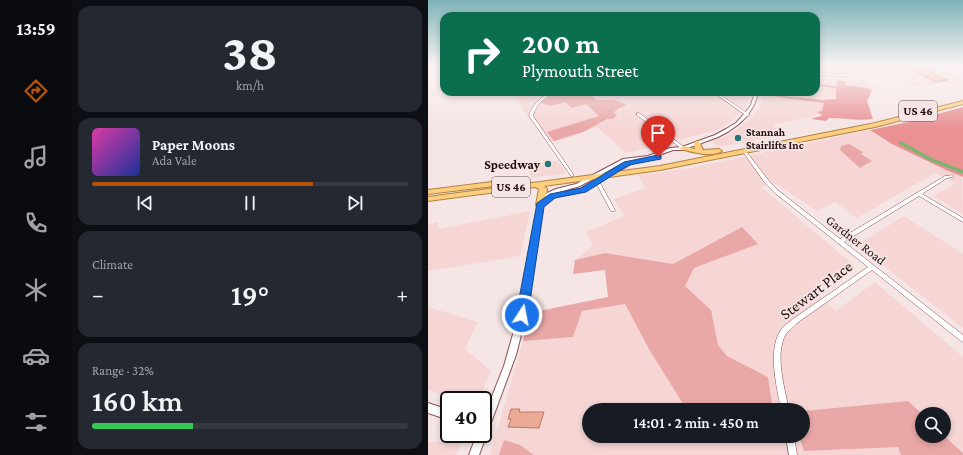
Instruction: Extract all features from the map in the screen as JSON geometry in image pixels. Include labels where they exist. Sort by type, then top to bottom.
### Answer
[{"type":"highway","name":"US 46","points":[[428,199],[531,184],[596,179],[617,169],[730,150],[872,122],[963,99]]},
{"type":"highway","name":"US 46","points":[[428,192],[572,175],[605,174],[660,168],[875,125],[963,102]]},
{"type":"highway","points":[[697,143],[698,149],[701,152]]},
{"type":"highway","points":[[683,148],[701,152],[730,150]]},
{"type":"highway","points":[[531,184],[538,185],[543,189],[540,205]]},
{"type":"street","points":[[546,96],[534,106],[531,116],[572,175]]},
{"type":"street","points":[[720,96],[748,115]]},
{"type":"street","points":[[617,169],[627,163],[654,159],[697,143],[733,127],[748,115],[753,107],[756,96]]},
{"type":"street","points":[[638,114],[683,148]]},
{"type":"street","points":[[605,174],[625,160],[649,157],[683,148]]},
{"type":"street","name":"Gardner Road","points":[[744,151],[767,182],[963,339]]},
{"type":"street","name":"Stewart Place","points":[[840,242],[946,177],[952,176]]},
{"type":"street","points":[[492,406],[506,370],[516,338],[530,274],[540,205],[553,196],[578,192],[596,179],[613,210]]},
{"type":"street","points":[[919,194],[963,220]]},
{"type":"street","name":"Stewart Place","points":[[784,403],[778,360],[779,344],[785,330],[795,321],[872,267]]},
{"type":"street","points":[[428,408],[440,412]]},
{"type":"street","points":[[474,455],[478,443]]},
{"type":"street","points":[[791,443],[793,455]]},
{"type":"shaded area","points":[[820,87],[836,87],[837,100],[823,114],[772,125],[783,135],[719,147],[710,141],[725,136],[738,129],[754,116],[762,96],[820,96]]},
{"type":"shaded area","points":[[828,87],[862,87],[868,88],[872,91],[867,101],[873,119],[862,120],[829,118],[826,121],[811,119],[823,115],[817,112],[822,111],[824,103],[772,96],[823,100],[836,99],[836,88]]},
{"type":"shaded area","points":[[839,87],[877,88],[870,90]]},
{"type":"shaded area","points":[[515,96],[750,96],[746,108],[732,121],[717,130],[626,153],[597,127],[550,143],[532,116],[528,117]]},
{"type":"shaded area","points":[[550,96],[592,96],[597,100],[614,100],[627,105],[614,112],[617,116],[612,119],[607,119],[583,132],[554,141],[547,132],[599,116],[586,104],[571,108],[566,102],[551,106],[540,103]]},
{"type":"shaded area","points":[[963,107],[963,177],[892,144],[870,130],[908,122]]},
{"type":"shaded area","points":[[870,130],[877,135],[962,177],[963,214],[933,196],[956,183],[935,173],[857,218],[835,202],[817,211],[776,184],[761,187],[855,266],[815,290],[836,311],[875,282],[963,357],[963,455],[490,455],[523,341],[573,337],[582,311],[625,304],[650,351],[683,403],[582,403],[582,443],[810,443],[810,403],[772,403],[768,377],[727,356],[718,345],[710,310],[685,286],[694,268],[757,244],[742,227],[673,264],[605,253],[575,260],[593,246],[586,232],[624,216],[614,199],[646,188],[638,175],[690,168]]},
{"type":"shaded area","points":[[849,144],[863,152],[861,154],[872,161],[860,168],[840,150],[841,146]]},
{"type":"shaded area","points":[[557,161],[565,170],[564,174],[531,177],[529,170],[534,164]]},
{"type":"shaded area","points":[[530,211],[520,256],[428,271],[428,224],[438,222],[438,229]]},
{"type":"shaded area","points":[[904,216],[963,254],[963,328],[857,245]]},
{"type":"shaded area","points":[[742,227],[758,244],[694,268],[685,286],[711,310],[718,345],[727,356],[768,377],[772,403],[683,403],[650,351],[625,304],[582,311],[573,337],[523,341],[529,313],[608,297],[605,270],[573,274],[575,260],[605,253],[673,264]]},
{"type":"shaded area","points":[[428,307],[478,322],[465,349],[491,371],[483,391],[440,391],[440,394],[428,390]]},
{"type":"shaded area","points":[[908,401],[915,408],[915,443],[951,442],[963,453],[963,455],[901,455],[898,447],[804,451],[801,443],[810,443],[810,410]]},
{"type":"shaded area","points":[[504,440],[520,445],[534,455],[499,455]]},
{"type":"shaded area","points":[[428,442],[462,443],[456,455],[428,455]]},
{"type":"building","points":[[511,409],[520,409],[519,412],[544,412],[539,428],[508,427],[511,419],[508,419]]},
{"type":"waterway","points":[[901,143],[932,160],[963,172]]},
{"type":"place","name":"Stannah Stairlifts Inc","points":[[738,138]]},
{"type":"place","name":"Speedway","points":[[548,164]]},
{"type":"route","points":[[522,315],[540,205],[553,196],[583,190],[627,163],[658,157]]}]
